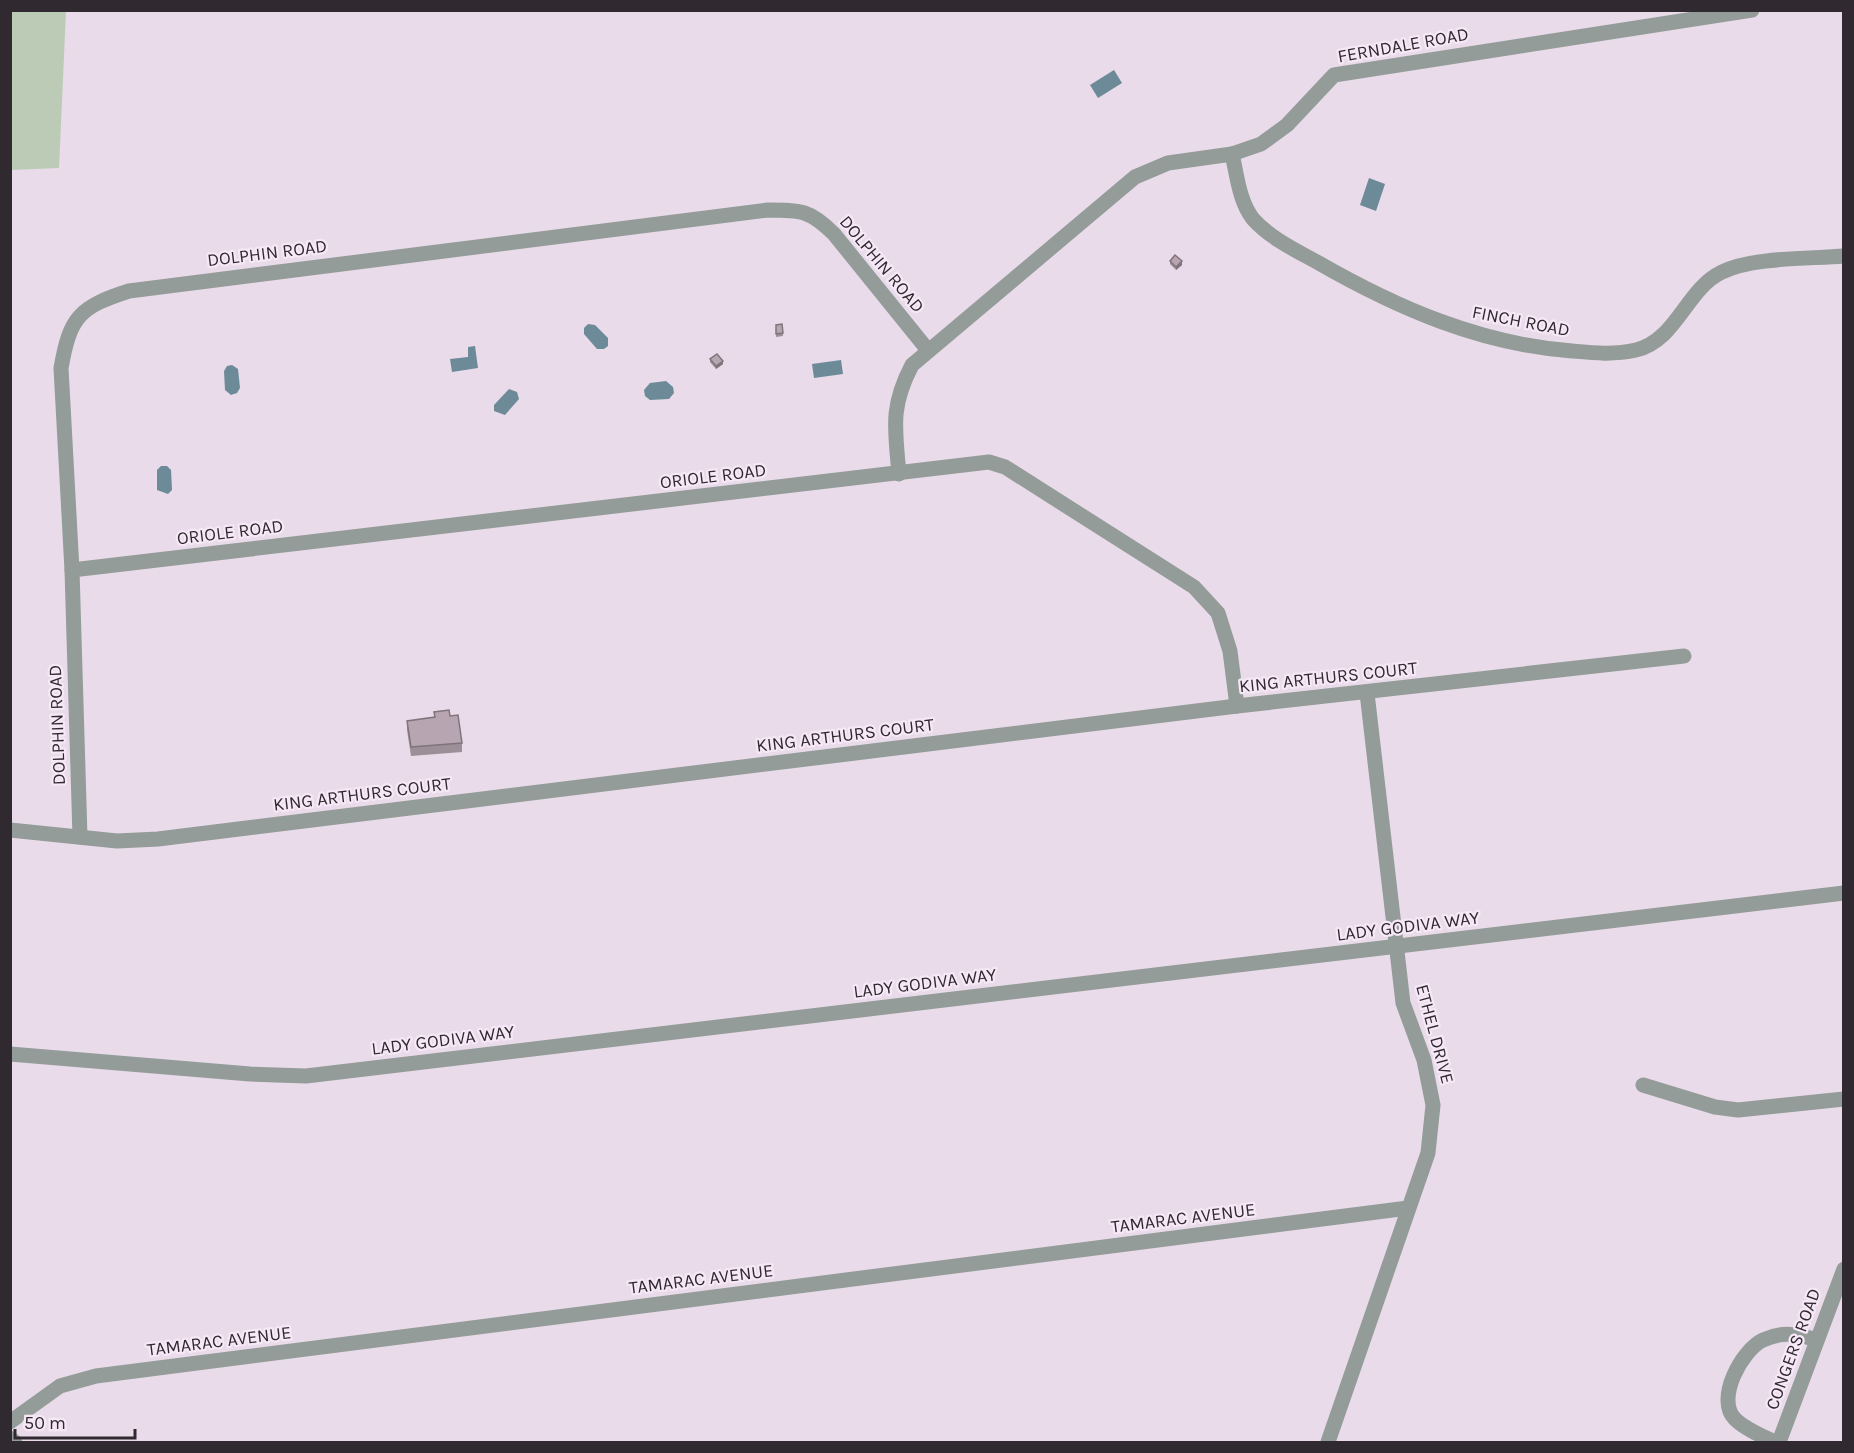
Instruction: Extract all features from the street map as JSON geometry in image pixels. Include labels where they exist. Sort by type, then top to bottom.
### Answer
[{"type":"street","name":"FERNDALE ROAD","points":[[899,474],[894,417],[899,389],[912,365],[1135,177],[1168,163],[1232,154],[1261,144],[1287,125],[1334,75],[1752,10]]},
{"type":"street","name":"FINCH ROAD","points":[[1232,154],[1241,194],[1253,218],[1279,241],[1414,313],[1479,336],[1547,350],[1611,354],[1639,350],[1665,334],[1703,286],[1722,272],[1750,264],[1844,256]]},
{"type":"street","name":"DOLPHIN ROAD","points":[[80,837],[72,570],[61,368],[66,337],[82,311],[103,299],[129,291],[768,210],[792,210],[816,216],[834,234],[927,350]]},
{"type":"street","name":"ORIOLE ROAD","points":[[72,570],[989,462],[1005,467],[1194,587],[1218,613],[1230,651],[1237,706]]},
{"type":"street","name":"KING ARTHURS COURT","points":[[10,830],[117,841],[158,839],[1237,706],[1684,656]]},
{"type":"street","name":"ETHEL DRIVE","points":[[1328,1443],[1428,1153],[1433,1105],[1424,1060],[1403,1003],[1367,693]]},
{"type":"street","name":"LADY GODIVA WAY","points":[[10,1054],[250,1074],[306,1076],[1844,893]]},
{"type":"street","points":[[1643,1085],[1715,1107],[1738,1110],[1844,1099]]},
{"type":"street","name":"TAMARAC AVENUE","points":[[10,1422],[60,1386],[96,1376],[1408,1208]]},
{"type":"street","name":"CONGERS ROAD","points":[[1779,1443],[1844,1269]]},
{"type":"street","points":[[1775,1443],[1734,1419],[1728,1407],[1729,1388],[1739,1364],[1753,1346],[1764,1339],[1793,1333],[1817,1340]]},
{"type":"street","points":[[10,1438],[15,1443]]},
{"type":"green space","points":[[10,11],[66,11],[59,168],[11,170]]},
{"type":"water","points":[[1114,70],[1122,83],[1098,98],[1090,85]]},
{"type":"water","points":[[1369,178],[1385,184],[1376,211],[1360,205]]},
{"type":"water","points":[[588,324],[595,325],[608,338],[608,346],[604,349],[597,349],[584,334],[584,328]]},
{"type":"water","points":[[475,346],[478,368],[452,372],[450,359],[468,357],[468,347]]},
{"type":"water","points":[[841,360],[843,374],[814,378],[812,364]]},
{"type":"water","points":[[232,365],[238,369],[240,388],[237,393],[231,395],[225,390],[224,371],[227,366]]},
{"type":"water","points":[[666,381],[673,387],[674,393],[669,399],[650,400],[645,396],[644,390],[650,383]]},
{"type":"water","points":[[509,389],[517,392],[519,399],[505,415],[494,411],[494,405]]},
{"type":"water","points":[[161,466],[167,466],[171,470],[172,490],[168,494],[157,490],[157,470]]},
{"type":"building","points":[[1175,255],[1182,261],[1176,267],[1170,261]]},
{"type":"building","points":[[782,324],[783,333],[776,334],[776,325]]},
{"type":"building","points":[[717,354],[723,361],[716,366],[710,359]]},
{"type":"building","points":[[449,710],[450,716],[458,715],[462,743],[411,747],[407,721],[435,717],[434,712]]}]
